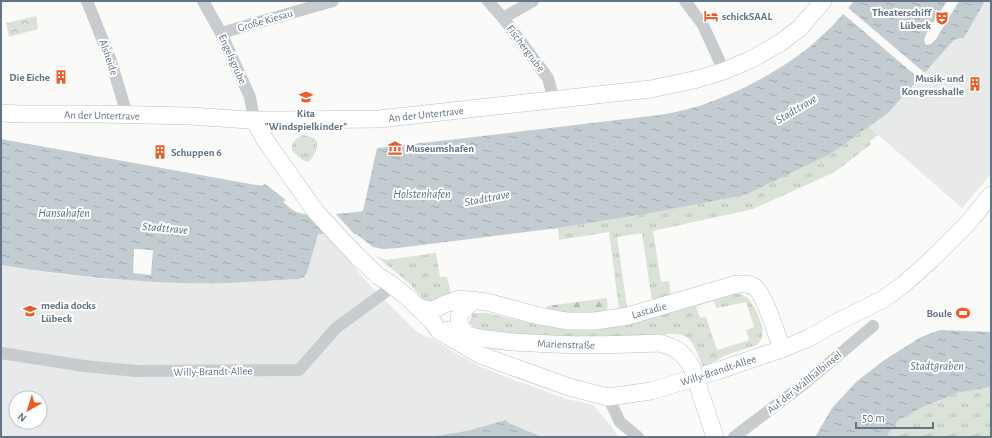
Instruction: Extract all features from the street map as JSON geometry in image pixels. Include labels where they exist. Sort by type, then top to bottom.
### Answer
[{"type":"main road","name":"An der Untertrave","points":[[1,113],[127,114],[254,120],[379,119],[651,89],[698,79],[752,60],[780,43],[800,28],[823,1]]},
{"type":"main road","name":"Willy-Brandt-Allee","points":[[254,120],[265,140],[299,187],[320,211],[361,255],[381,272],[391,284],[406,296],[439,331],[480,355],[569,387],[608,397],[651,391],[782,349],[808,338],[882,300],[903,285],[937,254],[967,224],[991,195]]},
{"type":"main road","name":"Lastadie","points":[[416,306],[432,310],[460,299],[474,300],[560,320],[595,321],[628,316],[738,284],[749,284],[754,286],[762,296],[782,349]]},
{"type":"main road","points":[[466,335],[459,325],[459,317],[461,312],[474,300]]},
{"type":"main road","name":"Marienstraße","points":[[432,322],[466,335],[508,342],[590,345],[659,343],[668,345],[683,354],[688,360],[692,368],[714,437]]},
{"type":"main road","name":"Willy-Brandt-Allee","points":[[508,342],[507,355],[522,370]]},
{"type":"street","name":"Alsheide","points":[[87,1],[111,61],[127,114]]},
{"type":"street","name":"Engelsgrube","points":[[203,1],[221,33],[250,96],[254,120]]},
{"type":"street","name":"Große Kiesau","points":[[221,33],[333,1]]},
{"type":"street","name":"Fischergrube","points":[[488,1],[503,18],[548,78],[554,100]]},
{"type":"street","points":[[503,18],[532,1]]},
{"type":"street","points":[[686,1],[704,25],[724,71]]},
{"type":"street","name":"Willy-Brandt-Allee","points":[[1,354],[84,366],[136,371],[299,370],[336,328],[388,290],[391,284]]},
{"type":"street","name":"Auf der Wallhalbinsel","points":[[734,437],[804,384],[873,326]]},
{"type":"street","points":[[608,397],[620,422],[638,437]]},
{"type":"shaded area","points":[[985,1],[991,1],[991,174],[962,208],[868,126],[888,113],[954,40],[964,38]]},
{"type":"shaded area","points":[[317,233],[327,234],[349,257],[358,272],[368,283],[415,330],[477,365],[567,399],[593,405],[619,437],[542,437],[506,421],[467,431],[429,437],[1,437],[1,265],[50,273],[105,279],[160,282],[231,283],[300,279],[307,273]]},
{"type":"green space","points":[[36,16],[38,29],[9,37],[6,23]]},
{"type":"green space","points":[[868,126],[878,135],[870,141],[871,144],[835,172],[753,209],[653,231],[661,282],[669,281],[671,295],[652,301],[642,233],[617,237],[627,308],[619,310],[609,232],[559,240],[558,228],[639,215],[830,154]]},
{"type":"green space","points":[[303,135],[314,138],[317,142],[315,153],[308,162],[301,159],[292,150],[294,141]]},
{"type":"green space","points":[[436,253],[440,277],[447,277],[451,293],[435,302],[423,300],[410,284],[376,256],[386,260]]},
{"type":"green space","points":[[729,293],[741,294],[749,299],[756,310],[763,329],[762,338],[757,345],[726,355],[703,368],[693,344],[686,337],[681,335],[672,334],[592,337],[548,336],[495,332],[475,328],[469,323],[473,313],[486,313],[540,325]],"holes":[[[713,301],[717,308],[746,302],[754,327],[746,330],[749,340],[717,350],[706,317],[700,318],[696,306]]]},
{"type":"green space","points":[[607,298],[608,312],[583,314],[545,311],[547,306]]},
{"type":"green space","name":"Boule","points":[[955,309],[972,310],[971,317],[954,317]]},
{"type":"green space","points":[[991,387],[991,437],[886,437],[899,420],[923,407],[957,393]]},
{"type":"water","name":"Holstenhafen","points":[[854,1],[947,1],[926,34],[924,40],[926,45],[931,44],[936,39],[959,1],[985,1],[964,38],[954,40],[888,113],[830,154],[745,195],[639,215],[558,228],[398,248],[384,249],[373,247],[356,234],[318,234],[307,273],[300,279],[231,283],[173,283],[58,273],[1,265],[1,139],[262,186],[265,184],[286,200],[283,202],[291,209],[302,214],[310,215],[363,211],[377,148],[659,115],[692,108],[740,90],[772,73],[801,53],[819,38],[835,23]]},
{"type":"water","name":"Stadtgraben","points":[[940,330],[991,332],[991,387],[957,393],[923,407],[899,420],[886,437],[815,437],[832,408],[856,382],[883,361],[921,337]]},
{"type":"water","points":[[506,420],[509,423],[542,437],[429,437],[467,431]]},
{"type":"pier","points":[[847,7],[926,74],[921,80],[842,13]]},
{"type":"pier","points":[[308,212],[334,212],[357,237],[330,236]]},
{"type":"pier","points":[[134,249],[153,250],[151,275],[133,273]]},
{"type":"place","name":"schickSAAL","points":[[711,16]]},
{"type":"place","name":"Theaterschiff Lübeck","points":[[942,18]]},
{"type":"place","name":"Die Eiche","points":[[61,77]]},
{"type":"place","name":"Musik- und Kongresshalle","points":[[975,84]]},
{"type":"place","name":"Kita \"Windspielkinder\"","points":[[306,97]]},
{"type":"place","name":"Museumshafen","points":[[395,148]]},
{"type":"place","name":"Schuppen 6","points":[[160,152]]},
{"type":"place","name":"media docks Lübeck","points":[[30,311]]},
{"type":"place","name":"Boule","points":[[963,313]]},
{"type":"water label","name":"Stadttrave","points":[[796,109]]},
{"type":"water label","name":"Stadttrave","points":[[487,198]]},
{"type":"water label","name":"Hansahafen","points":[[64,213]]},
{"type":"water label","name":"Stadttrave","points":[[165,228]]}]
